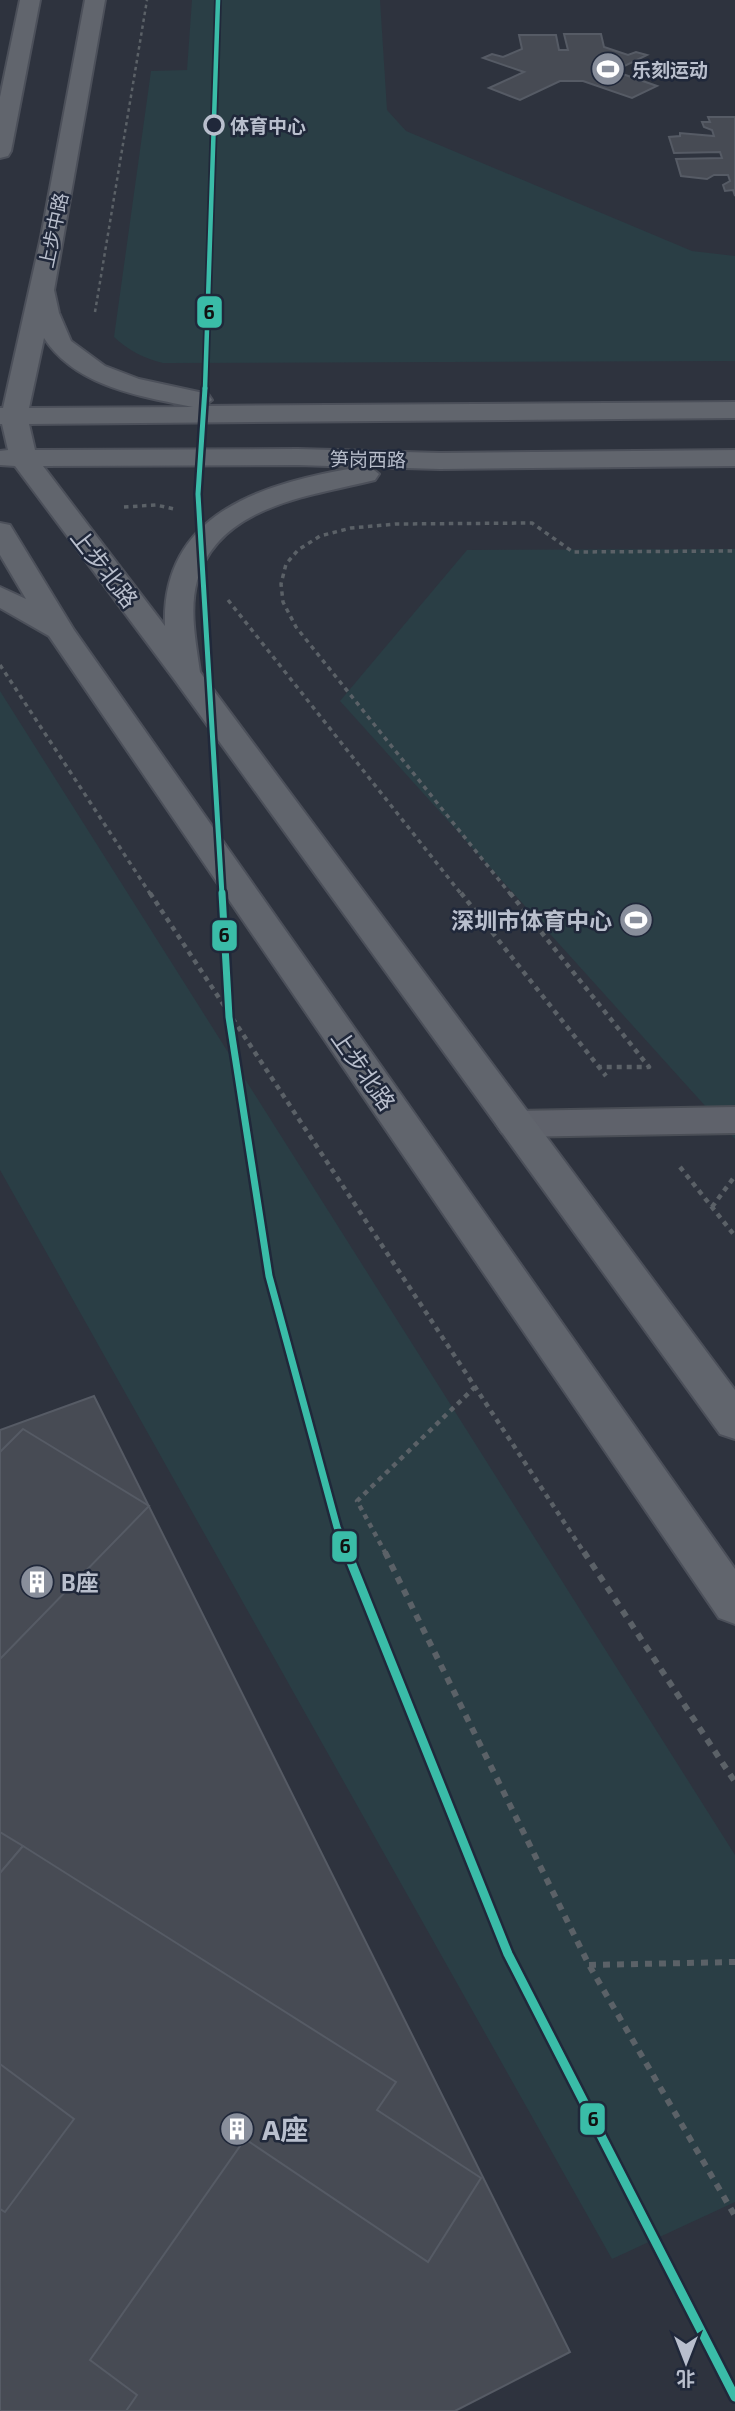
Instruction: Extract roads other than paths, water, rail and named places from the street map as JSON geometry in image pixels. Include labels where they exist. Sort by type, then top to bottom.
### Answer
[{"type":"main road","points":[[0,151],[30,0]]},
{"type":"main road","name":"上步中路","points":[[12,458],[7,416],[52,237],[95,0]]},
{"type":"main road","points":[[40,287],[48,320],[67,352],[101,374],[158,391],[232,408],[323,414]]},
{"type":"main road","name":"笋岗西路","points":[[7,416],[735,410]]},
{"type":"main road","name":"笋岗西路","points":[[12,458],[298,457],[440,461],[735,458]]},
{"type":"main road","name":"上步北路","points":[[12,458],[185,673],[735,1422]]},
{"type":"main road","points":[[185,673],[179,632],[183,579],[196,551],[221,522],[260,502],[304,488],[348,477],[440,461]]},
{"type":"main road","name":"上步北路","points":[[0,531],[60,631],[735,1605]]},
{"type":"main road","points":[[0,596],[60,631]]},
{"type":"lane","points":[[515,1125],[642,1120],[735,1120]]},
{"type":"place","name":"乐刻运动","points":[[608,69]]},
{"type":"place","name":"体育中心","points":[[214,125]]},
{"type":"place","name":"深圳市体育中心","points":[[636,920]]},
{"type":"place","name":"B座","points":[[37,1582]]},
{"type":"place","name":"A座","points":[[237,2129]]}]
